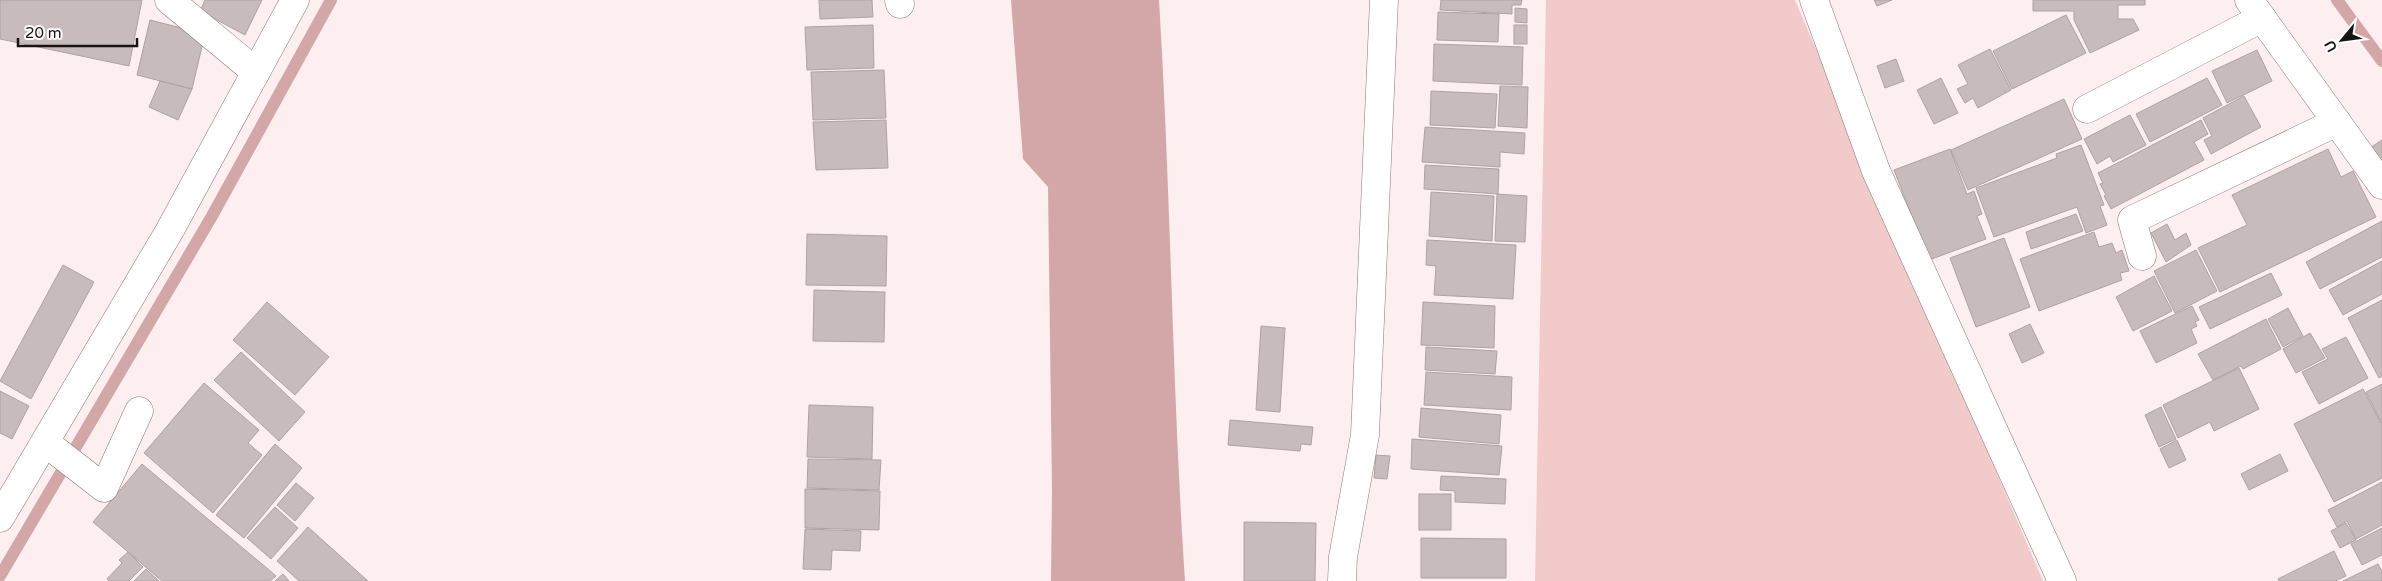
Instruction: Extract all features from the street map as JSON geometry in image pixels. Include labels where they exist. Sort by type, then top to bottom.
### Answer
[{"type":"street","points":[[169,0],[256,72]]},
{"type":"street","points":[[0,518],[49,447],[295,0]]},
{"type":"street","points":[[1342,581],[1343,556],[1365,435],[1384,0]]},
{"type":"street","points":[[1814,0],[1876,171],[2062,581]]},
{"type":"street","points":[[2087,109],[2256,9],[2382,185]]},
{"type":"street","points":[[2142,256],[2132,220],[2337,122]]},
{"type":"street","points":[[49,447],[104,488],[139,411]]},
{"type":"shaded area","points":[[1011,0],[1159,0],[1177,436],[1185,581],[1051,581],[1052,490],[1048,187],[1023,159]]},
{"type":"shaded area","points":[[1546,0],[1795,0],[2043,581],[1535,581]]},
{"type":"building","points":[[0,0],[142,0],[129,66],[0,39]]},
{"type":"building","points":[[205,0],[262,0],[245,35],[200,11]]},
{"type":"building","points":[[819,0],[872,0],[873,17],[820,19]]},
{"type":"building","points":[[1441,0],[1522,0],[1521,5],[1512,5],[1512,14],[1440,10]]},
{"type":"building","points":[[1874,0],[1892,0],[1877,6]]},
{"type":"building","points":[[2033,0],[2145,0],[2145,5],[2118,5],[2118,19],[2133,19],[2139,30],[2090,53],[2074,20],[2074,11],[2033,11]]},
{"type":"building","points":[[1515,8],[1527,9],[1527,23],[1515,22]]},
{"type":"building","points":[[1438,12],[1499,14],[1498,42],[1437,40]]},
{"type":"building","points":[[2066,15],[2086,53],[2012,89],[1993,51]]},
{"type":"building","points":[[150,20],[205,34],[192,89],[137,75]]},
{"type":"building","points":[[873,25],[874,68],[807,70],[805,27]]},
{"type":"building","points":[[1514,25],[1527,25],[1527,44],[1514,44]]},
{"type":"building","points":[[1434,44],[1523,47],[1522,85],[1433,81]]},
{"type":"building","points":[[1990,49],[2011,90],[1978,108],[1973,98],[1965,103],[1957,89],[1968,84],[1958,65]]},
{"type":"building","points":[[2257,50],[2272,81],[2227,103],[2212,71]]},
{"type":"building","points":[[1896,59],[1904,81],[1885,88],[1877,66]]},
{"type":"building","points":[[884,70],[886,118],[813,120],[811,72]]},
{"type":"building","points":[[1941,78],[1958,113],[1934,124],[1917,90]]},
{"type":"building","points":[[2207,78],[2222,105],[2150,142],[2136,114]]},
{"type":"building","points":[[160,81],[192,89],[178,120],[149,107]]},
{"type":"building","points":[[1500,86],[1528,87],[1527,128],[1498,126]]},
{"type":"building","points":[[1431,91],[1497,94],[1495,128],[1430,125]]},
{"type":"building","points":[[2244,96],[2261,127],[2211,154],[2204,140],[2212,136],[2203,118]]},
{"type":"building","points":[[2064,99],[2082,139],[1968,190],[1951,150]]},
{"type":"building","points":[[2130,115],[2146,145],[2113,162],[2110,156],[2097,164],[2084,139]]},
{"type":"building","points":[[886,120],[888,168],[816,170],[813,122]]},
{"type":"building","points":[[2201,120],[2208,134],[2194,142],[2204,160],[2111,209],[2104,196],[2106,195],[2100,184],[2103,183],[2098,173]]},
{"type":"building","points":[[1425,127],[1525,133],[1524,154],[1500,152],[1500,167],[1422,162]]},
{"type":"building","points":[[2382,140],[2382,166],[2370,148]]},
{"type":"building","points":[[2081,145],[2104,205],[2100,206],[2107,225],[2086,233],[2077,207],[1994,237],[1976,188],[2057,158],[2056,154]]},
{"type":"building","points":[[1950,149],[1967,194],[1974,191],[1982,214],[1977,216],[1986,239],[1929,260],[1894,170]]},
{"type":"building","points":[[2328,149],[2341,177],[2353,171],[2376,217],[2220,292],[2198,248],[2247,225],[2232,195]]},
{"type":"building","points":[[1425,165],[1499,169],[1498,194],[1424,189]]},
{"type":"building","points":[[1431,192],[1494,196],[1492,241],[1429,236]]},
{"type":"building","points":[[1497,194],[1527,196],[1525,242],[1495,241]]},
{"type":"building","points":[[2076,214],[2083,231],[2031,249],[2026,232]]},
{"type":"building","points":[[2382,221],[2382,257],[2320,289],[2306,262]]},
{"type":"building","points":[[2167,224],[2175,240],[2186,233],[2191,245],[2166,262],[2151,233]]},
{"type":"building","points":[[2094,232],[2099,247],[2112,243],[2116,253],[2122,250],[2129,271],[2120,273],[2122,280],[2039,311],[2020,259]]},
{"type":"building","points":[[807,234],[887,236],[886,286],[806,285]]},
{"type":"building","points":[[2004,238],[2030,307],[1976,327],[1950,258]]},
{"type":"building","points":[[1427,240],[1516,245],[1513,299],[1434,295],[1436,266],[1426,265]]},
{"type":"building","points":[[2196,250],[2217,291],[2175,313],[2154,271]]},
{"type":"building","points":[[2382,261],[2382,294],[2343,315],[2329,290]]},
{"type":"building","points":[[63,265],[94,282],[31,399],[0,381]]},
{"type":"building","points":[[2271,273],[2282,295],[2210,329],[2199,307]]},
{"type":"building","points":[[2154,276],[2172,311],[2133,331],[2116,297]]},
{"type":"building","points":[[814,290],[885,292],[884,342],[813,341]]},
{"type":"building","points":[[2382,300],[2382,376],[2379,378],[2348,318]]},
{"type":"building","points":[[267,302],[329,357],[295,395],[233,340]]},
{"type":"building","points":[[1423,302],[1495,306],[1494,348],[1421,345]]},
{"type":"building","points":[[2192,306],[2199,320],[2195,322],[2197,326],[2191,329],[2197,343],[2156,363],[2140,331]]},
{"type":"building","points":[[2288,308],[2303,336],[2283,347],[2268,319]]},
{"type":"building","points":[[2266,319],[2281,349],[2243,369],[2241,366],[2213,380],[2198,354]]},
{"type":"building","points":[[2030,324],[2044,353],[2022,363],[2009,334]]},
{"type":"building","points":[[1261,326],[1285,328],[1280,412],[1256,410]]},
{"type":"building","points":[[2310,333],[2325,358],[2296,373],[2283,349]]},
{"type":"building","points":[[2346,337],[2368,378],[2319,404],[2302,372],[2328,359],[2322,349]]},
{"type":"building","points":[[1426,347],[1497,351],[1495,374],[1425,370]]},
{"type":"building","points":[[241,352],[305,412],[279,441],[214,380]]},
{"type":"building","points":[[2239,368],[2259,409],[2214,431],[2210,422],[2178,438],[2163,405]]},
{"type":"building","points":[[1426,372],[1512,377],[1511,410],[1424,405]]},
{"type":"building","points":[[204,383],[259,430],[248,443],[262,455],[213,513],[144,453]]},
{"type":"building","points":[[2382,384],[2382,423],[2366,392]]},
{"type":"building","points":[[2363,389],[2382,425],[2382,478],[2334,502],[2294,424]]},
{"type":"building","points":[[0,391],[29,406],[12,439],[0,433]]},
{"type":"building","points":[[809,405],[873,407],[872,459],[807,457]]},
{"type":"building","points":[[2161,407],[2176,439],[2159,447],[2145,415]]},
{"type":"building","points":[[1421,408],[1501,415],[1499,444],[1419,437]]},
{"type":"building","points":[[1230,420],[1313,427],[1311,445],[1301,444],[1300,451],[1228,445]]},
{"type":"building","points":[[1412,439],[1502,446],[1499,475],[1411,469]]},
{"type":"building","points":[[2177,440],[2186,460],[2169,468],[2160,449]]},
{"type":"building","points":[[275,444],[302,468],[244,538],[216,515]]},
{"type":"building","points":[[2280,454],[2288,471],[2249,490],[2241,474]]},
{"type":"building","points":[[1376,455],[1390,456],[1387,479],[1374,478]]},
{"type":"building","points":[[808,459],[881,460],[879,490],[807,488]]},
{"type":"building","points":[[142,464],[276,576],[270,581],[162,581],[93,522]]},
{"type":"building","points":[[1441,476],[1506,479],[1505,504],[1455,502],[1455,491],[1440,490]]},
{"type":"building","points":[[2382,482],[2382,525],[2356,539],[2347,521],[2337,527],[2328,510]]},
{"type":"building","points":[[296,483],[314,498],[295,521],[277,505]]},
{"type":"building","points":[[805,489],[880,491],[879,530],[805,528]]},
{"type":"building","points":[[1419,494],[1451,494],[1451,530],[1419,530]]},
{"type":"building","points":[[275,507],[298,528],[271,559],[247,538]]},
{"type":"building","points":[[1244,522],[1316,523],[1315,581],[1244,581]]},
{"type":"building","points":[[2346,523],[2356,540],[2340,548],[2331,531]]},
{"type":"building","points":[[308,527],[368,581],[299,581],[277,561]]},
{"type":"building","points":[[2382,528],[2382,555],[2362,565],[2351,544]]},
{"type":"building","points":[[805,529],[861,531],[860,551],[832,550],[831,570],[803,569]]},
{"type":"building","points":[[1421,538],[1506,539],[1506,578],[1421,578]]},
{"type":"building","points":[[2334,551],[2346,576],[2335,581],[2279,581],[2278,579]]},
{"type":"building","points":[[128,552],[143,567],[129,581],[109,581],[107,579],[122,563],[119,560]]},
{"type":"building","points":[[2378,564],[2382,571],[2382,581],[2343,581]]},
{"type":"building","points":[[146,569],[159,581],[134,581]]},
{"type":"building","points":[[283,574],[289,581],[275,581]]},
{"type":"waterway","points":[[0,576],[212,216],[331,0]]},
{"type":"waterway","points":[[2337,0],[2382,61]]}]
